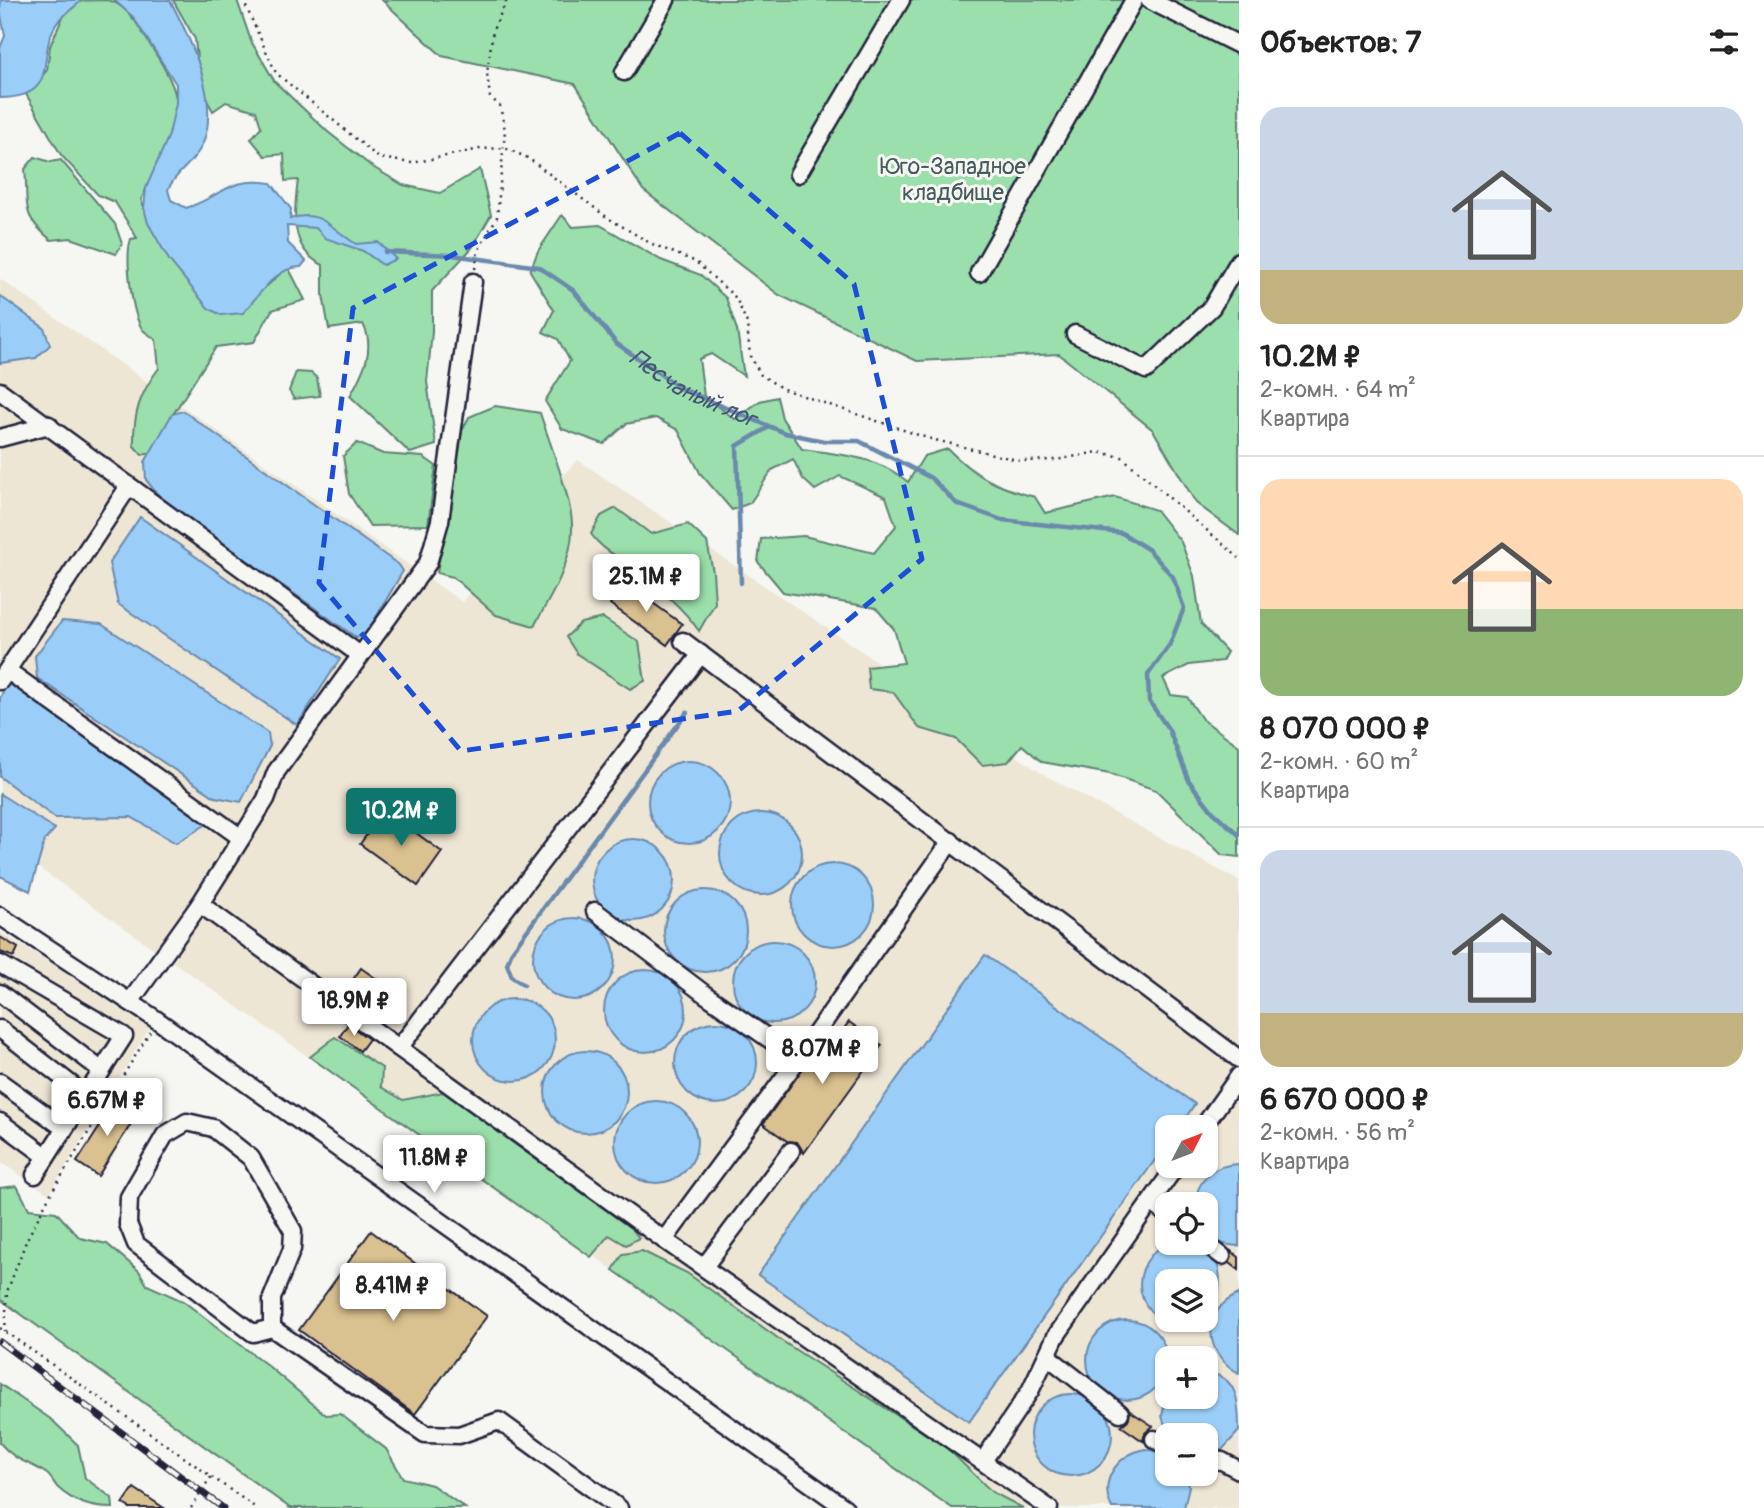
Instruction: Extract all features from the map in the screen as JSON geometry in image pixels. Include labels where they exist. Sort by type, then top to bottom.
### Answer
[{"type":"street","points":[[624,72],[666,0]]},
{"type":"street","points":[[797,174],[901,0]]},
{"type":"street","points":[[979,273],[1134,0]]},
{"type":"street","points":[[1149,0],[1239,46]]},
{"type":"street","points":[[1075,334],[1146,370],[1212,307],[1239,261]]},
{"type":"street","points":[[130,1002],[200,904],[266,799],[276,772],[428,563],[440,521],[472,282]]},
{"type":"street","points":[[0,391],[360,655]]},
{"type":"street","points":[[0,438],[49,425]]},
{"type":"street","points":[[129,486],[4,676],[240,837]]},
{"type":"street","points":[[683,641],[1239,1059]]},
{"type":"street","points":[[399,1048],[701,654]]},
{"type":"street","points":[[664,1240],[798,1059],[951,841]]},
{"type":"street","points":[[200,904],[664,1240],[1049,1508]]},
{"type":"street","points":[[595,911],[706,995],[798,1059]]},
{"type":"street","points":[[0,916],[157,1020],[845,1508]]},
{"type":"street","points":[[0,964],[124,1035],[35,1175]]},
{"type":"street","points":[[0,993],[101,1070]]},
{"type":"street","points":[[0,1029],[86,1096]]},
{"type":"street","points":[[1211,1115],[1239,1076]]},
{"type":"street","points":[[0,1082],[64,1128]]},
{"type":"street","points":[[0,1122],[46,1156]]},
{"type":"street","points":[[272,1328],[272,1298],[292,1249],[293,1231],[251,1158],[214,1128],[187,1122],[165,1135],[129,1197],[128,1224],[136,1244],[253,1333],[272,1328],[425,1434],[459,1435],[499,1421],[619,1508]]},
{"type":"street","points":[[704,1267],[791,1151]]},
{"type":"street","points":[[983,1461],[1030,1391],[1056,1336],[1168,1178]]},
{"type":"street","points":[[1151,1202],[1155,1205]]},
{"type":"street","points":[[1218,1253],[1222,1256]]},
{"type":"street","points":[[1046,1356],[1120,1413]]},
{"type":"street","points":[[1218,1461],[1238,1467]]},
{"type":"path","points":[[243,0],[276,72],[379,158],[412,163],[480,149],[505,148],[528,158],[608,218],[650,243],[696,262],[736,298],[747,323],[750,356],[761,375],[783,389],[926,438],[1021,461],[1056,460],[1098,452],[1122,457],[1239,558]]},
{"type":"path","points":[[478,251],[497,217],[505,148],[505,130],[500,106],[491,97],[487,73],[493,30],[507,0]]},
{"type":"path","points":[[5,1332],[7,1292],[27,1239],[50,1195],[157,1020]]},
{"type":"path","points":[[0,1328],[256,1508]]},
{"type":"path","points":[[191,1508],[211,1476]]},
{"type":"highlighted area","points":[[680,133],[854,284],[922,559],[738,711],[461,751],[319,583],[353,308]]},
{"type":"shaded area","points":[[0,279],[462,602],[538,501],[578,460],[1043,774],[1239,881],[1239,1508],[954,1508],[0,841]]},
{"type":"shaded area","points":[[0,932],[152,1024],[49,1194],[0,1162]]},
{"type":"green space","points":[[106,0],[118,4],[137,23],[167,74],[176,98],[174,121],[141,200],[158,240],[267,286],[281,273],[286,263],[305,300],[272,310],[254,342],[216,347],[165,427],[168,442],[160,451],[142,455],[134,446],[136,414],[142,395],[159,368],[156,340],[143,330],[132,299],[129,247],[131,239],[137,238],[115,202],[98,195],[61,155],[26,94],[47,70],[50,46],[62,19],[74,1]]},
{"type":"green space","points":[[173,0],[237,0],[251,41],[275,82],[328,132],[371,166],[403,185],[440,193],[480,169],[491,215],[472,248],[432,291],[432,332],[427,382],[436,445],[410,453],[350,396],[368,351],[367,333],[363,324],[329,329],[323,295],[323,265],[304,250],[296,229],[298,180],[285,181],[284,154],[265,156],[251,139],[261,127],[256,111],[226,102],[213,111],[200,88],[195,39]]},
{"type":"green space","name":"Юго-Западное кладбище","points":[[382,0],[1239,0],[1239,535],[1196,503],[1153,430],[1059,354],[917,361],[779,295],[643,190],[575,84],[442,56]]},
{"type":"green space","points":[[35,157],[50,162],[61,160],[115,224],[122,244],[116,254],[71,238],[51,240],[34,223],[28,209],[25,169]]},
{"type":"green space","points":[[562,215],[573,227],[600,225],[661,260],[701,275],[726,298],[737,330],[744,376],[711,354],[699,359],[704,396],[735,419],[760,401],[777,397],[782,418],[802,449],[872,462],[908,482],[924,456],[948,449],[967,467],[988,480],[1035,497],[1045,513],[1115,497],[1156,510],[1181,542],[1194,576],[1201,624],[1227,652],[1222,661],[1189,665],[1163,678],[1171,695],[1187,697],[1202,719],[1239,746],[1239,857],[1222,855],[1156,790],[1110,774],[1042,762],[1022,745],[1008,762],[982,765],[956,739],[919,728],[893,692],[869,689],[867,667],[904,663],[894,629],[876,608],[783,592],[758,562],[761,539],[804,536],[874,553],[896,526],[886,497],[840,476],[815,490],[803,479],[793,459],[772,470],[750,503],[732,510],[700,473],[678,430],[656,418],[626,424],[604,444],[562,429],[545,401],[570,361],[558,339],[543,332],[554,310],[530,271],[538,251]]},
{"type":"green space","points":[[296,372],[311,373],[317,378],[320,396],[294,399],[289,391]]},
{"type":"green space","points":[[495,406],[540,413],[571,513],[572,537],[565,564],[534,626],[496,615],[453,577],[437,573],[462,431],[469,417]]},
{"type":"green space","points":[[357,443],[383,454],[423,457],[436,466],[428,525],[370,526],[349,494],[343,456]]},
{"type":"green space","points":[[616,508],[651,534],[688,524],[707,542],[715,603],[699,631],[669,598],[595,540],[591,534],[601,516]]},
{"type":"green space","points":[[603,618],[639,642],[645,681],[630,689],[577,654],[566,637],[581,623]]},
{"type":"green space","points":[[335,1037],[382,1068],[381,1087],[403,1100],[443,1092],[632,1229],[639,1238],[626,1245],[609,1235],[591,1257],[310,1057]]},
{"type":"green space","points":[[17,1186],[29,1209],[56,1212],[80,1238],[107,1244],[139,1271],[147,1285],[183,1301],[267,1365],[326,1415],[340,1414],[386,1449],[403,1478],[432,1485],[465,1508],[290,1508],[0,1299],[0,1188]]},
{"type":"green space","points":[[642,1251],[687,1273],[782,1341],[947,1448],[992,1492],[1023,1508],[952,1508],[613,1270],[623,1254]]},
{"type":"green space","points":[[0,1384],[52,1420],[78,1445],[85,1478],[112,1498],[113,1508],[91,1506],[77,1501],[57,1487],[47,1474],[6,1450],[0,1443]]},
{"type":"water","points":[[1,0],[82,0],[55,26],[39,83],[32,91],[19,96],[0,98],[0,48],[5,36]]},
{"type":"water","points":[[114,0],[170,0],[202,73],[208,113],[206,132],[196,155],[171,184],[168,190],[171,200],[186,208],[245,182],[271,183],[291,209],[290,219],[301,216],[318,218],[356,244],[378,242],[396,259],[383,265],[363,251],[325,238],[316,228],[287,226],[288,243],[306,261],[301,267],[292,268],[275,277],[243,313],[221,315],[208,308],[169,260],[148,223],[144,208],[146,188],[169,135],[176,103],[176,84],[133,17]]},
{"type":"water","points":[[0,296],[44,328],[50,345],[36,358],[0,363]]},
{"type":"water","points":[[183,411],[399,565],[403,571],[368,631],[357,638],[164,502],[146,480],[145,462],[172,414]]},
{"type":"water","points":[[140,517],[340,659],[297,725],[118,604],[109,563]]},
{"type":"water","points":[[62,621],[101,624],[268,733],[270,746],[241,802],[215,797],[37,678],[35,656]]},
{"type":"water","points":[[8,682],[207,824],[176,843],[131,817],[55,818],[0,777],[0,698]]},
{"type":"water","points":[[689,761],[705,764],[718,773],[727,786],[730,802],[727,818],[718,831],[705,840],[689,843],[673,840],[660,831],[651,818],[648,802],[651,786],[660,773],[673,764]]},
{"type":"water","points":[[0,794],[55,829],[45,840],[30,891],[0,876]]},
{"type":"water","points":[[761,813],[777,816],[790,825],[799,838],[802,854],[799,870],[790,883],[777,892],[761,895],[745,892],[732,883],[723,870],[720,854],[723,838],[732,825],[745,816]]},
{"type":"water","points":[[633,839],[649,843],[662,851],[670,864],[674,880],[670,896],[662,909],[649,917],[633,921],[617,917],[604,909],[596,896],[592,880],[596,864],[604,851],[617,843]]},
{"type":"water","points":[[833,864],[849,867],[862,876],[871,889],[874,905],[871,921],[862,934],[849,943],[833,946],[817,943],[804,934],[795,921],[792,905],[795,889],[804,876],[817,867]]},
{"type":"water","points":[[705,890],[721,893],[734,902],[743,915],[746,931],[743,947],[734,960],[721,969],[705,972],[689,969],[676,960],[667,947],[664,931],[667,915],[676,902],[689,893]]},
{"type":"water","points":[[574,918],[590,921],[603,930],[612,943],[615,959],[612,975],[603,988],[590,997],[574,1000],[558,997],[545,988],[536,975],[533,959],[536,943],[545,930],[558,921]]},
{"type":"water","points":[[774,941],[790,944],[803,953],[812,966],[815,982],[812,998],[803,1011],[790,1020],[774,1023],[758,1020],[745,1011],[736,998],[733,982],[736,966],[745,953],[758,944]]},
{"type":"water","points":[[985,955],[1195,1104],[1187,1115],[1155,1115],[1155,1160],[969,1422],[758,1275]]},
{"type":"water","points":[[645,970],[661,973],[674,982],[683,995],[686,1011],[683,1027],[674,1040],[661,1049],[645,1052],[629,1049],[616,1040],[607,1027],[604,1011],[607,995],[616,982],[629,973]]},
{"type":"water","points":[[514,999],[530,1002],[543,1011],[552,1024],[555,1040],[552,1056],[543,1069],[530,1078],[514,1081],[498,1078],[485,1069],[476,1056],[473,1040],[476,1024],[485,1011],[498,1002]]},
{"type":"water","points":[[716,1022],[732,1025],[745,1034],[754,1047],[757,1063],[754,1079],[745,1092],[732,1101],[716,1104],[700,1101],[687,1092],[678,1079],[675,1063],[678,1047],[687,1034],[700,1025]]},
{"type":"water","points":[[586,1051],[602,1054],[615,1063],[624,1076],[627,1092],[624,1108],[615,1121],[602,1130],[586,1133],[570,1130],[557,1121],[548,1108],[545,1092],[548,1076],[557,1063],[570,1054]]},
{"type":"water","points":[[656,1101],[672,1104],[685,1113],[694,1126],[697,1142],[694,1158],[685,1171],[672,1180],[656,1183],[640,1180],[627,1171],[618,1158],[615,1142],[618,1126],[627,1113],[640,1104]]},
{"type":"water","points":[[1239,1164],[1239,1246],[1218,1242],[1218,1192],[1197,1192],[1206,1178],[1218,1178],[1218,1169]]},
{"type":"water","points":[[1155,1253],[1155,1255],[1212,1255],[1217,1264],[1220,1274],[1218,1291],[1218,1269],[1155,1269],[1155,1314],[1143,1299],[1140,1285],[1143,1270]]},
{"type":"water","points":[[1239,1294],[1239,1373],[1219,1355],[1218,1346],[1213,1344],[1211,1333],[1218,1332],[1218,1311],[1226,1301]]},
{"type":"water","points":[[1119,1320],[1135,1320],[1149,1326],[1157,1332],[1164,1345],[1155,1346],[1155,1390],[1135,1400],[1119,1400],[1105,1394],[1093,1382],[1087,1368],[1087,1352],[1093,1338],[1105,1326]]},
{"type":"water","points":[[1218,1376],[1231,1385],[1235,1393],[1239,1431],[1218,1451],[1218,1423],[1164,1423],[1164,1409],[1218,1409]]},
{"type":"water","points":[[1071,1394],[1087,1397],[1100,1406],[1109,1419],[1112,1435],[1109,1451],[1100,1464],[1087,1473],[1071,1476],[1055,1473],[1042,1464],[1033,1451],[1030,1435],[1033,1419],[1042,1406],[1055,1397]]},
{"type":"water","points":[[1146,1449],[1155,1451],[1155,1486],[1189,1486],[1184,1508],[1112,1508],[1107,1488],[1109,1478],[1119,1462]]},
{"type":"building","points":[[625,583],[682,624],[667,645],[610,604]]},
{"type":"building","points":[[385,810],[442,852],[418,886],[360,844]]},
{"type":"building","points":[[0,937],[18,948],[14,957],[0,952]]},
{"type":"building","points":[[361,968],[391,989],[382,1002],[352,981]]},
{"type":"building","points":[[849,1022],[882,1045],[804,1153],[797,1142],[787,1141],[763,1124],[827,1035],[835,1041]]},
{"type":"building","points":[[348,1024],[369,1039],[360,1051],[340,1036]]},
{"type":"building","points":[[117,1100],[138,1113],[98,1176],[77,1162]]},
{"type":"building","points":[[371,1231],[487,1316],[415,1414],[299,1330]]},
{"type":"building","points":[[1231,1251],[1239,1257],[1239,1270],[1230,1263]]},
{"type":"building","points":[[1130,1411],[1153,1426],[1145,1433],[1143,1441],[1121,1426],[1129,1419]]},
{"type":"building","points":[[134,1488],[164,1508],[130,1508],[123,1504]]},
{"type":"waterway","name":"Песчаный лог","points":[[385,252],[452,255],[539,267],[573,290],[616,343],[680,388],[785,433],[824,441],[859,441],[931,478],[957,504],[1002,520],[1122,533],[1149,550],[1173,577],[1184,608],[1170,644],[1148,675],[1149,701],[1169,730],[1189,781],[1213,812],[1239,835]]},
{"type":"waterway","points":[[741,583],[737,446],[769,427]]},
{"type":"waterway","points":[[524,985],[512,977],[507,964],[512,951],[687,712]]},
{"type":"railway","points":[[0,1342],[223,1508]]}]
